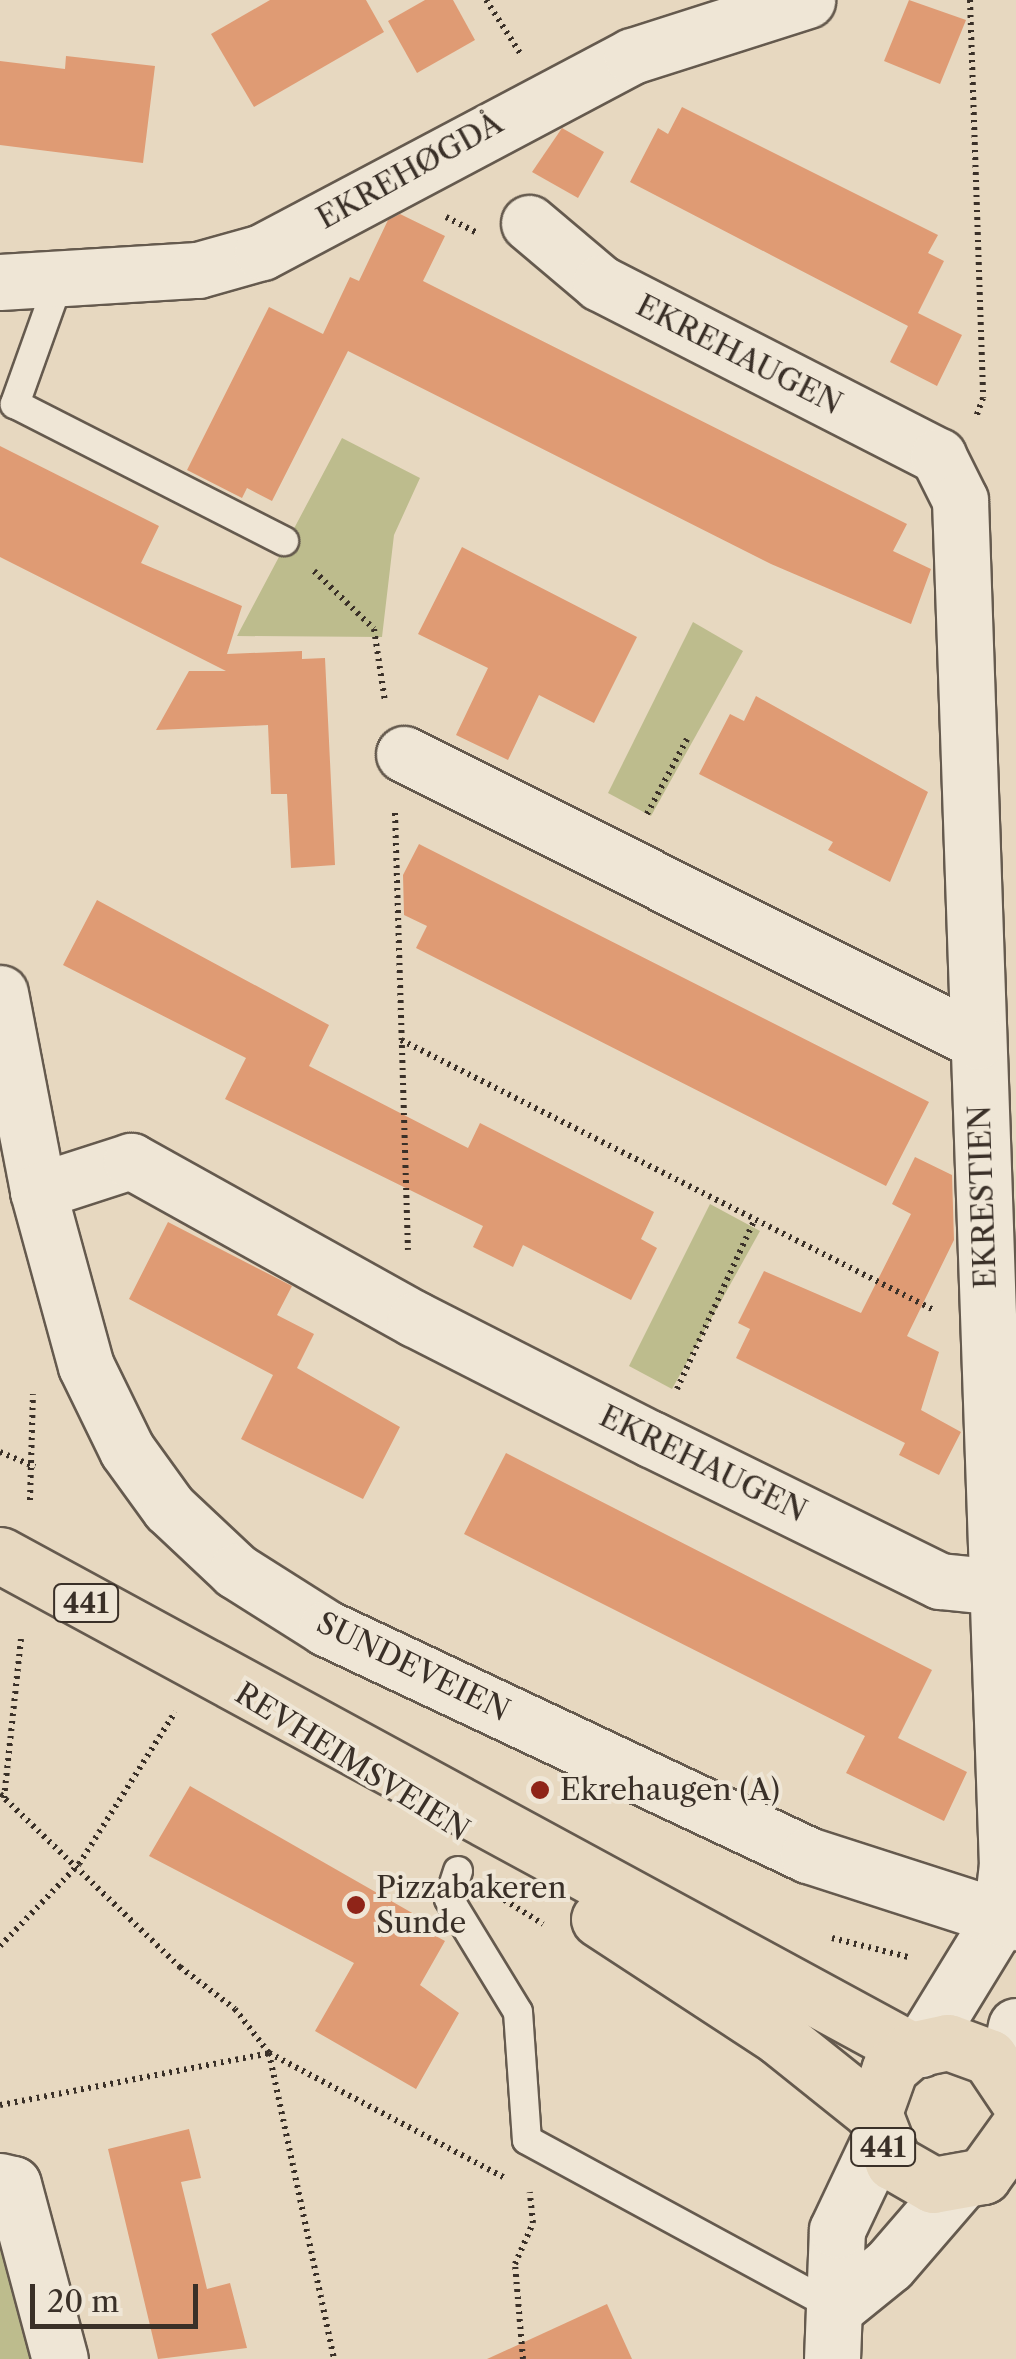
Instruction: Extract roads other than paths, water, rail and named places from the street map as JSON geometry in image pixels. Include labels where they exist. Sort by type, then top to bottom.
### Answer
[{"type":"main road","name":"REVHEIMSVEIEN","points":[[0,1555],[916,2049]]},
{"type":"main road","name":"REVHEIMSVEIEN","points":[[173,1651],[779,2037],[877,2127]]},
{"type":"main road","name":"441","points":[[986,2183],[910,2177],[877,2127],[890,2068],[916,2049],[973,2047],[1013,2066]]},
{"type":"main road","points":[[986,2183],[1016,2130]]},
{"type":"street","name":"EKREHØGDÅ","points":[[0,282],[198,270],[262,252],[632,56],[807,0]]},
{"type":"street","name":"EKREHAUGEN","points":[[529,223],[600,283],[938,456],[955,477]]},
{"type":"street","name":"EKRESTIEN","points":[[955,477],[1011,1935]]},
{"type":"street","points":[[404,754],[977,1041]]},
{"type":"street","name":"SUNDEVEIEN","points":[[0,992],[7,1075],[105,1410],[170,1508],[236,1571],[326,1628],[808,1855],[1011,1935]]},
{"type":"street","name":"EKREHAUGEN","points":[[38,1191],[131,1161],[406,1314],[940,1581],[998,1587]]},
{"type":"street","points":[[916,2049],[1011,1935]]},
{"type":"street","points":[[834,2334],[837,2230],[877,2127]]},
{"type":"street","points":[[0,2181],[13,2184],[60,2359]]},
{"type":"street","points":[[834,2334],[888,2265],[986,2183]]},
{"type":"lane","points":[[58,281],[15,404],[284,541]]},
{"type":"lane","points":[[458,1871],[449,1899],[518,2012],[527,2140],[834,2334]]},
{"type":"place","name":"Ekrehaugen (A)","points":[[540,1790]]},
{"type":"place","name":"Pizzabakeren Sunde","points":[[356,1905]]}]
